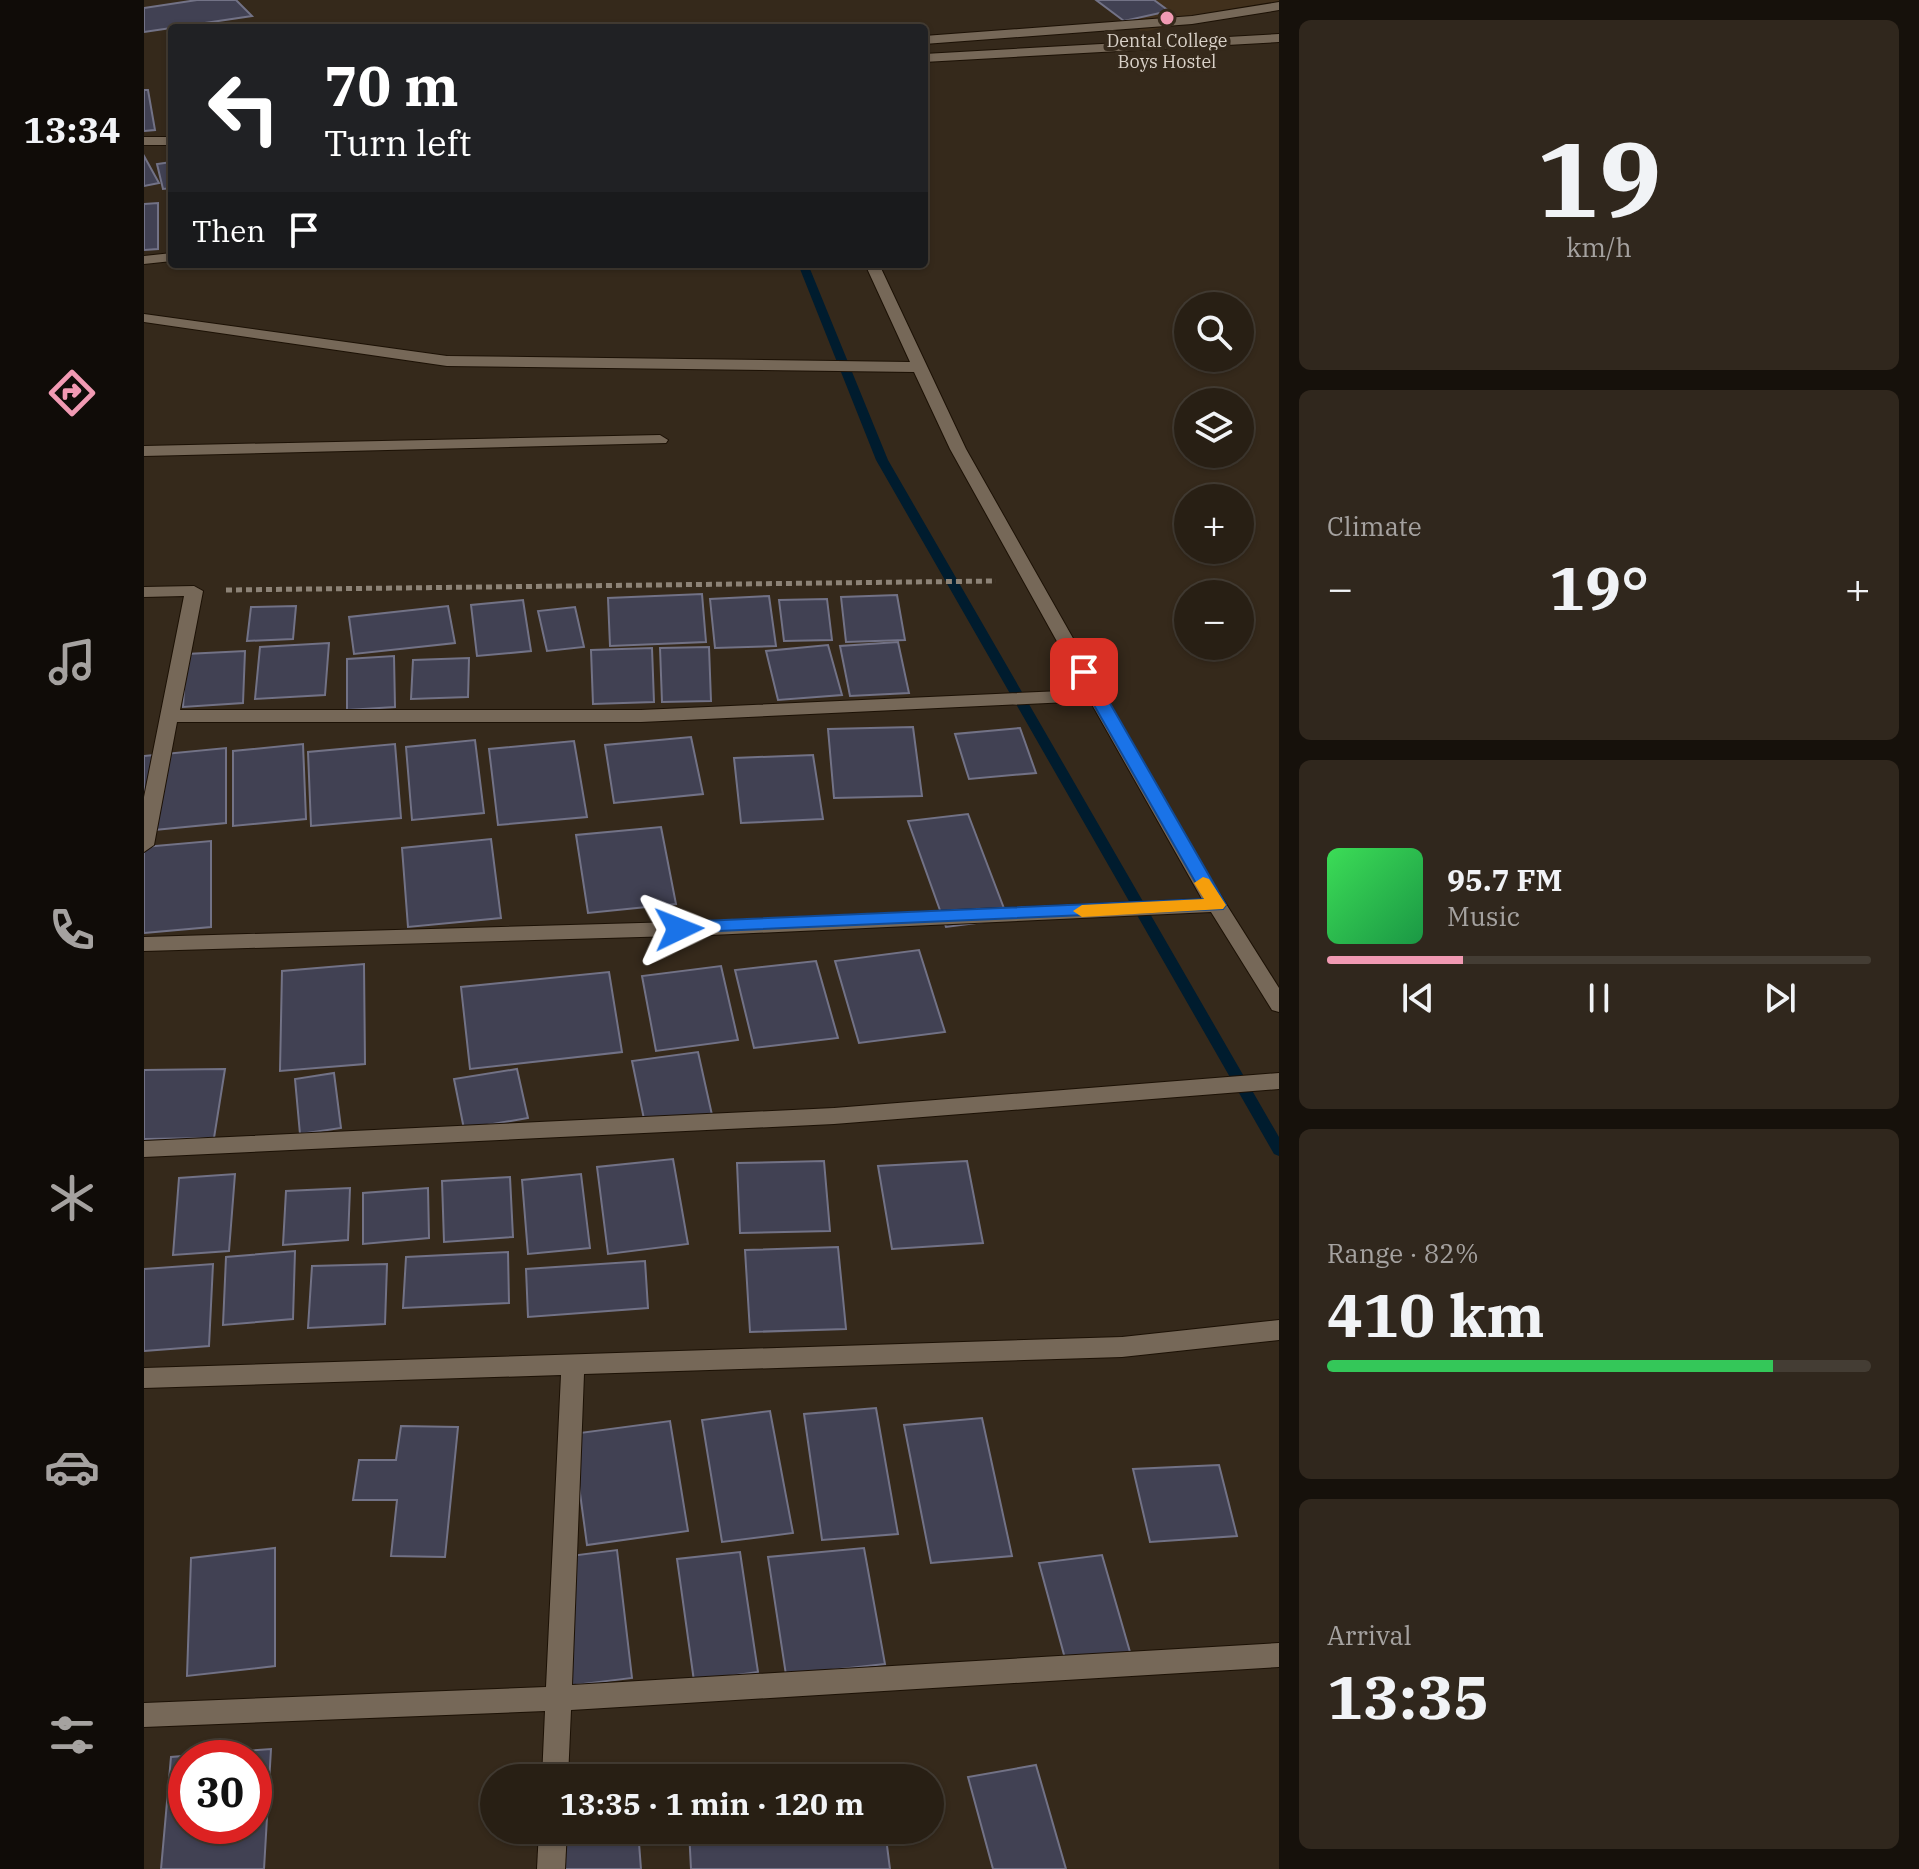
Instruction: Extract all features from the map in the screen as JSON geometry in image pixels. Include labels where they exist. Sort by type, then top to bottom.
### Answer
[{"type":"street","points":[[928,40],[1192,20],[1279,6]]},
{"type":"street","points":[[928,58],[1279,38]]},
{"type":"street","points":[[144,141],[168,141]]},
{"type":"street","points":[[144,260],[168,257]]},
{"type":"street","points":[[874,268],[958,449],[1217,905],[1279,1005]]},
{"type":"street","points":[[144,318],[447,361],[920,367]]},
{"type":"street","points":[[144,451],[660,440]]},
{"type":"street","points":[[144,592],[194,591],[169,716],[153,753],[144,845]]},
{"type":"street","points":[[169,716],[641,716],[1096,695]]},
{"type":"street","points":[[144,944],[711,928],[1217,905]]},
{"type":"street","points":[[144,1149],[834,1116],[1279,1081]]},
{"type":"street","points":[[144,1378],[1122,1347],[1279,1330]]},
{"type":"street","points":[[556,1764],[573,1365]]},
{"type":"street","points":[[144,1715],[559,1698],[1279,1655]]},
{"type":"street","points":[[551,1869],[552,1844]]},
{"type":"path","points":[[194,591],[1033,581]]},
{"type":"shaded area","name":"Dental College Boys Hostel","points":[[1099,0],[1279,0],[1279,4],[1142,32]]},
{"type":"building","points":[[197,0],[236,0],[252,16],[198,24],[168,24],[168,28],[144,32],[144,8]]},
{"type":"building","points":[[1096,0],[1154,0],[1169,11],[1124,21]]},
{"type":"building","points":[[144,90],[148,90],[155,130],[144,131]]},
{"type":"building","points":[[144,156],[159,183],[144,186]]},
{"type":"building","points":[[168,163],[168,188],[163,189],[157,164]]},
{"type":"building","points":[[158,203],[158,249],[144,250],[144,204]]},
{"type":"building","points":[[702,594],[706,642],[610,646],[608,598]]},
{"type":"building","points":[[897,595],[905,640],[846,642],[841,597]]},
{"type":"building","points":[[769,596],[776,646],[715,648],[710,599]]},
{"type":"building","points":[[827,599],[832,640],[784,641],[779,600]]},
{"type":"building","points":[[523,600],[531,651],[477,656],[471,605]]},
{"type":"building","points":[[296,606],[293,639],[247,641],[251,607]]},
{"type":"building","points":[[448,606],[455,643],[354,654],[349,617]]},
{"type":"building","points":[[575,607],[584,647],[547,651],[538,611]]},
{"type":"building","points":[[898,642],[909,693],[850,696],[840,646]]},
{"type":"building","points":[[329,643],[325,695],[255,699],[260,647]]},
{"type":"building","points":[[828,645],[842,695],[778,700],[766,651]]},
{"type":"building","points":[[709,647],[711,701],[662,702],[660,648]]},
{"type":"building","points":[[652,648],[654,702],[593,704],[591,650]]},
{"type":"building","points":[[245,651],[243,703],[183,707],[186,654]]},
{"type":"building","points":[[394,656],[395,707],[347,710],[347,659]]},
{"type":"building","points":[[469,658],[468,697],[411,699],[413,660]]},
{"type":"building","points":[[913,727],[922,796],[834,798],[828,729]]},
{"type":"building","points":[[1020,728],[1036,773],[969,779],[955,734]]},
{"type":"building","points":[[691,737],[703,794],[614,803],[605,745]]},
{"type":"building","points":[[475,740],[484,813],[412,820],[406,747]]},
{"type":"building","points":[[574,741],[587,817],[498,825],[489,749]]},
{"type":"building","points":[[303,744],[306,819],[233,826],[233,751]]},
{"type":"building","points":[[395,744],[401,818],[311,826],[308,752]]},
{"type":"building","points":[[226,748],[226,823],[144,831],[144,756]]},
{"type":"building","points":[[813,755],[823,819],[741,823],[734,758]]},
{"type":"building","points":[[968,814],[1008,919],[946,927],[908,821]]},
{"type":"building","points":[[661,827],[676,904],[588,913],[576,835]]},
{"type":"building","points":[[491,839],[501,918],[408,927],[402,848]]},
{"type":"building","points":[[211,841],[211,927],[144,933],[144,847]]},
{"type":"building","points":[[919,950],[945,1032],[859,1043],[835,961]]},
{"type":"building","points":[[816,961],[838,1038],[754,1048],[735,970]]},
{"type":"building","points":[[364,964],[365,1064],[280,1071],[282,971]]},
{"type":"building","points":[[721,966],[738,1040],[656,1051],[642,976]]},
{"type":"building","points":[[609,972],[622,1052],[470,1069],[461,987]]},
{"type":"building","points":[[698,1052],[712,1115],[645,1124],[632,1061]]},
{"type":"building","points":[[225,1069],[214,1138],[144,1139],[144,1070]]},
{"type":"building","points":[[517,1069],[528,1118],[464,1129],[454,1079]]},
{"type":"building","points":[[334,1073],[341,1128],[300,1134],[295,1079]]},
{"type":"building","points":[[673,1159],[688,1244],[608,1254],[597,1167]]},
{"type":"building","points":[[824,1161],[830,1231],[740,1233],[737,1163]]},
{"type":"building","points":[[967,1161],[983,1243],[892,1249],[878,1166]]},
{"type":"building","points":[[235,1174],[229,1251],[173,1255],[179,1178]]},
{"type":"building","points":[[581,1174],[590,1248],[528,1254],[522,1180]]},
{"type":"building","points":[[510,1177],[513,1237],[444,1242],[442,1181]]},
{"type":"building","points":[[350,1188],[348,1240],[283,1245],[286,1191]]},
{"type":"building","points":[[428,1188],[429,1238],[363,1244],[363,1193]]},
{"type":"building","points":[[838,1247],[846,1329],[750,1332],[745,1250]]},
{"type":"building","points":[[295,1251],[293,1319],[223,1325],[226,1257]]},
{"type":"building","points":[[508,1252],[509,1303],[403,1308],[406,1257]]},
{"type":"building","points":[[645,1261],[648,1308],[528,1317],[526,1269]]},
{"type":"building","points":[[213,1264],[209,1346],[144,1351],[144,1269]]},
{"type":"building","points":[[387,1264],[385,1324],[308,1328],[312,1266]]},
{"type":"building","points":[[876,1408],[898,1534],[822,1540],[804,1414]]},
{"type":"building","points":[[770,1411],[793,1533],[722,1542],[702,1420]]},
{"type":"building","points":[[982,1418],[1012,1556],[931,1563],[904,1425]]},
{"type":"building","points":[[670,1421],[688,1531],[587,1545],[572,1434]]},
{"type":"building","points":[[401,1426],[458,1427],[445,1557],[391,1556],[397,1500],[353,1500],[359,1460],[396,1460]]},
{"type":"building","points":[[1219,1465],[1237,1536],[1150,1542],[1133,1469]]},
{"type":"building","points":[[275,1548],[275,1666],[187,1676],[191,1558]]},
{"type":"building","points":[[864,1548],[885,1664],[786,1675],[768,1557]]},
{"type":"building","points":[[617,1550],[632,1678],[567,1686],[554,1558]]},
{"type":"building","points":[[740,1552],[758,1672],[694,1681],[677,1559]]},
{"type":"building","points":[[1102,1555],[1130,1652],[1066,1662],[1039,1563]]},
{"type":"building","points":[[1036,1765],[1066,1869],[993,1869],[968,1777]]},
{"type":"building","points":[[168,1791],[168,1844],[265,1844],[264,1869],[161,1869]]},
{"type":"building","points":[[544,1844],[639,1844],[641,1869],[545,1869]]},
{"type":"building","points":[[690,1844],[887,1844],[890,1869],[691,1869]]},
{"type":"waterway","points":[[805,268],[882,460],[1279,1150]]},
{"type":"slow traffic","points":[[1082,911],[1217,905],[1203,883]]},
{"type":"place","name":"Dental College Boys Hostel","points":[[1167,18]]},
{"type":"route","points":[[679,929],[1217,905],[1190,863],[1084,672]]}]
